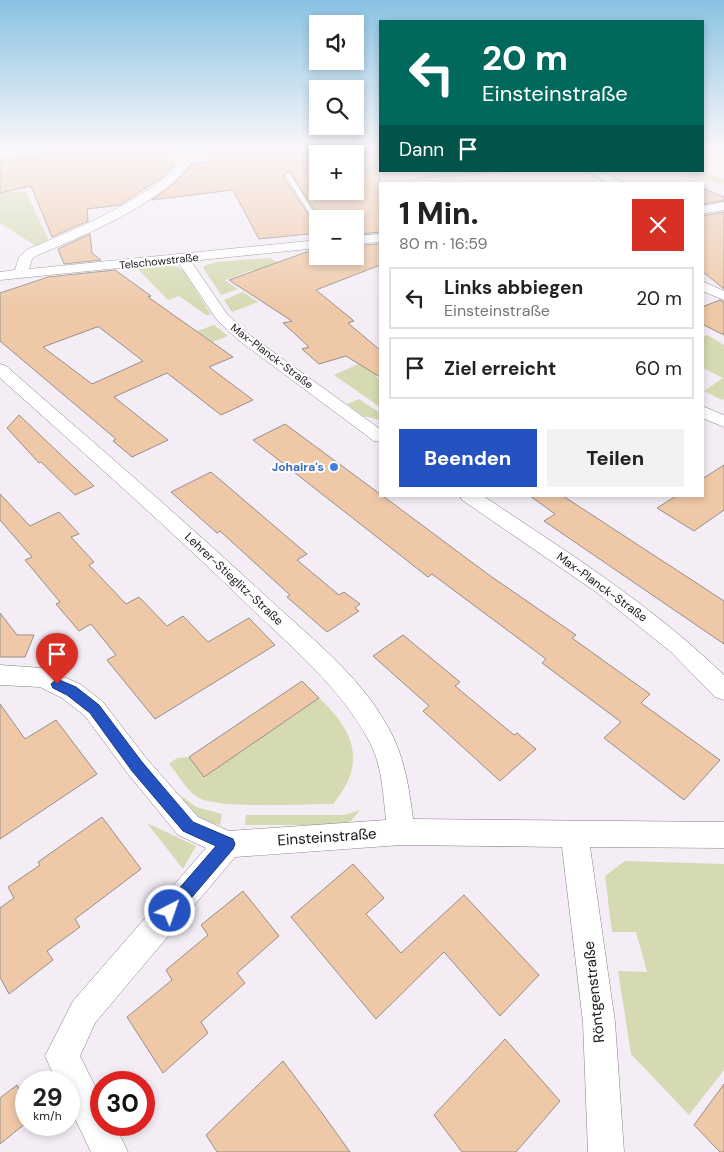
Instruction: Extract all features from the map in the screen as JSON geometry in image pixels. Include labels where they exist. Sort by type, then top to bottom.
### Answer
[{"type":"street","points":[[21,274],[26,257],[31,253],[99,224],[137,201]]},
{"type":"street","points":[[704,210],[724,206]]},
{"type":"street","points":[[364,239],[379,238]]},
{"type":"street","name":"Telschowstraße","points":[[0,276],[309,245]]},
{"type":"street","name":"Max-Planck-Straße","points":[[182,258],[222,317],[242,336],[379,435]]},
{"type":"street","points":[[704,286],[724,296]]},
{"type":"street","name":"Lehrer-Stieglitz-Straße","points":[[0,369],[233,577],[321,661],[357,700],[379,734],[393,772],[401,832]]},
{"type":"street","points":[[704,412],[724,422]]},
{"type":"street","name":"Max-Planck-Straße","points":[[471,497],[604,586],[679,646],[724,690]]},
{"type":"street","name":"Einsteinstraße","points":[[0,675],[43,678],[71,691],[94,709],[137,766],[188,826],[228,844],[401,832],[724,835]]},
{"type":"street","name":"Röntgenstraße","points":[[574,833],[599,1022],[606,1152]]},
{"type":"street","points":[[110,1152],[62,1056],[84,1012],[228,844]]},
{"type":"green space","points":[[0,201],[30,201],[49,241],[36,246],[0,223]]},
{"type":"green space","points":[[270,258],[296,274],[274,283],[252,270],[225,280],[238,289],[221,295],[204,269],[204,266],[216,262]]},
{"type":"green space","points":[[165,265],[178,267],[184,271],[211,315],[206,315],[179,296],[168,300],[137,268]]},
{"type":"green space","points":[[243,292],[258,302],[232,312],[224,300]]},
{"type":"green space","points":[[214,325],[228,336],[213,342],[197,331]]},
{"type":"green space","points":[[707,335],[724,345],[724,399],[722,400],[704,391],[723,378],[704,368],[704,336]]},
{"type":"green space","points":[[367,360],[379,372],[375,376],[379,379],[379,406],[334,375]]},
{"type":"green space","points":[[359,399],[379,412],[379,420],[363,416],[347,404]]},
{"type":"green space","points":[[319,698],[341,723],[348,735],[352,748],[353,762],[350,775],[344,789],[333,804],[243,805],[210,801],[199,798],[191,792],[169,764],[177,758],[189,757],[204,776]]},
{"type":"green space","points":[[183,797],[196,807],[222,814],[220,825],[199,820],[177,804]]},
{"type":"green space","points":[[360,810],[351,821],[342,825],[245,825],[246,815],[344,815]]},
{"type":"green space","points":[[147,823],[196,846],[183,869]]},
{"type":"green space","points":[[625,861],[724,864],[724,1070],[689,1115],[631,1054],[618,971],[647,972],[636,932],[612,932],[605,876]]},
{"type":"building","points":[[37,201],[126,201],[120,205],[87,209],[88,221],[52,237]]},
{"type":"building","points":[[239,201],[299,201],[309,215],[309,234],[259,239]]},
{"type":"building","points":[[308,201],[379,201],[379,232],[364,233],[364,210],[314,210]]},
{"type":"building","points":[[704,201],[720,201],[704,204]]},
{"type":"building","points":[[724,212],[724,289],[704,273],[704,216]]},
{"type":"building","points":[[90,234],[92,253],[101,260],[64,264],[58,249]]},
{"type":"building","points":[[379,244],[379,265],[316,290],[354,321],[348,323],[379,349],[379,376],[346,356],[319,364],[302,349],[309,347],[283,323],[292,321],[229,280],[309,251],[309,265],[364,265],[364,245]]},
{"type":"building","points":[[115,270],[151,296],[148,297],[233,357],[209,367],[253,400],[221,415],[167,373],[114,397],[168,440],[132,457],[113,441],[116,439],[0,341],[0,293],[48,277]],"holes":[[[99,327],[143,361],[92,384],[43,347]]]},
{"type":"building","points":[[720,300],[724,302],[724,335],[704,325],[704,306]]},
{"type":"building","points":[[19,415],[94,486],[75,495],[41,462],[39,463],[7,428]]},
{"type":"building","points":[[285,424],[379,493],[379,497],[384,497],[489,575],[576,635],[572,638],[650,694],[641,703],[720,760],[684,800],[604,738],[621,722],[542,663],[546,659],[432,574],[428,577],[253,440]]},
{"type":"building","points":[[724,465],[724,510],[694,531],[657,508],[674,497],[704,497],[704,478]]},
{"type":"building","points":[[211,472],[307,554],[297,560],[339,595],[344,592],[360,604],[355,608],[359,611],[327,632],[287,597],[290,595],[220,531],[217,533],[171,492]]},
{"type":"building","points":[[0,494],[30,526],[59,512],[79,534],[71,537],[94,562],[89,565],[126,604],[139,597],[167,626],[183,616],[208,642],[249,618],[275,645],[155,719],[107,660],[116,655],[91,624],[79,631],[56,604],[60,602],[25,560],[32,557],[0,520]]},
{"type":"building","points":[[531,497],[565,497],[724,601],[724,644],[544,521],[555,514]]},
{"type":"building","points":[[0,613],[17,635],[34,635],[25,657],[0,657]]},
{"type":"building","points":[[403,635],[460,682],[455,686],[514,735],[517,733],[536,749],[500,781],[423,711],[429,706],[373,656]]},
{"type":"building","points":[[302,681],[319,698],[204,777],[189,757]]},
{"type":"building","points":[[0,704],[25,739],[56,720],[97,774],[0,839]]},
{"type":"building","points":[[102,817],[141,869],[75,919],[80,927],[47,951],[53,960],[9,994],[0,977],[0,908],[14,898],[8,887],[40,865],[38,862]]},
{"type":"building","points":[[353,864],[384,898],[366,914],[401,953],[464,895],[539,975],[500,1016],[444,952],[376,1019],[291,917]]},
{"type":"building","points":[[243,891],[279,936],[237,973],[245,983],[201,1022],[208,1033],[163,1073],[127,1017],[172,980],[166,970],[208,935],[201,925]]},
{"type":"building","points":[[505,1039],[560,1101],[516,1152],[462,1152],[434,1115]]},
{"type":"building","points":[[283,1061],[350,1152],[217,1152],[206,1135]]},
{"type":"building","points":[[724,1084],[724,1152],[720,1152],[694,1125]]},
{"type":"building","points":[[15,1087],[15,1132],[0,1144],[0,1098]]},
{"type":"place","name":"Johaira's","points":[[334,467]]},
{"type":"route","points":[[57,684],[71,691],[94,709],[137,766],[188,826],[228,844],[170,911]]}]
